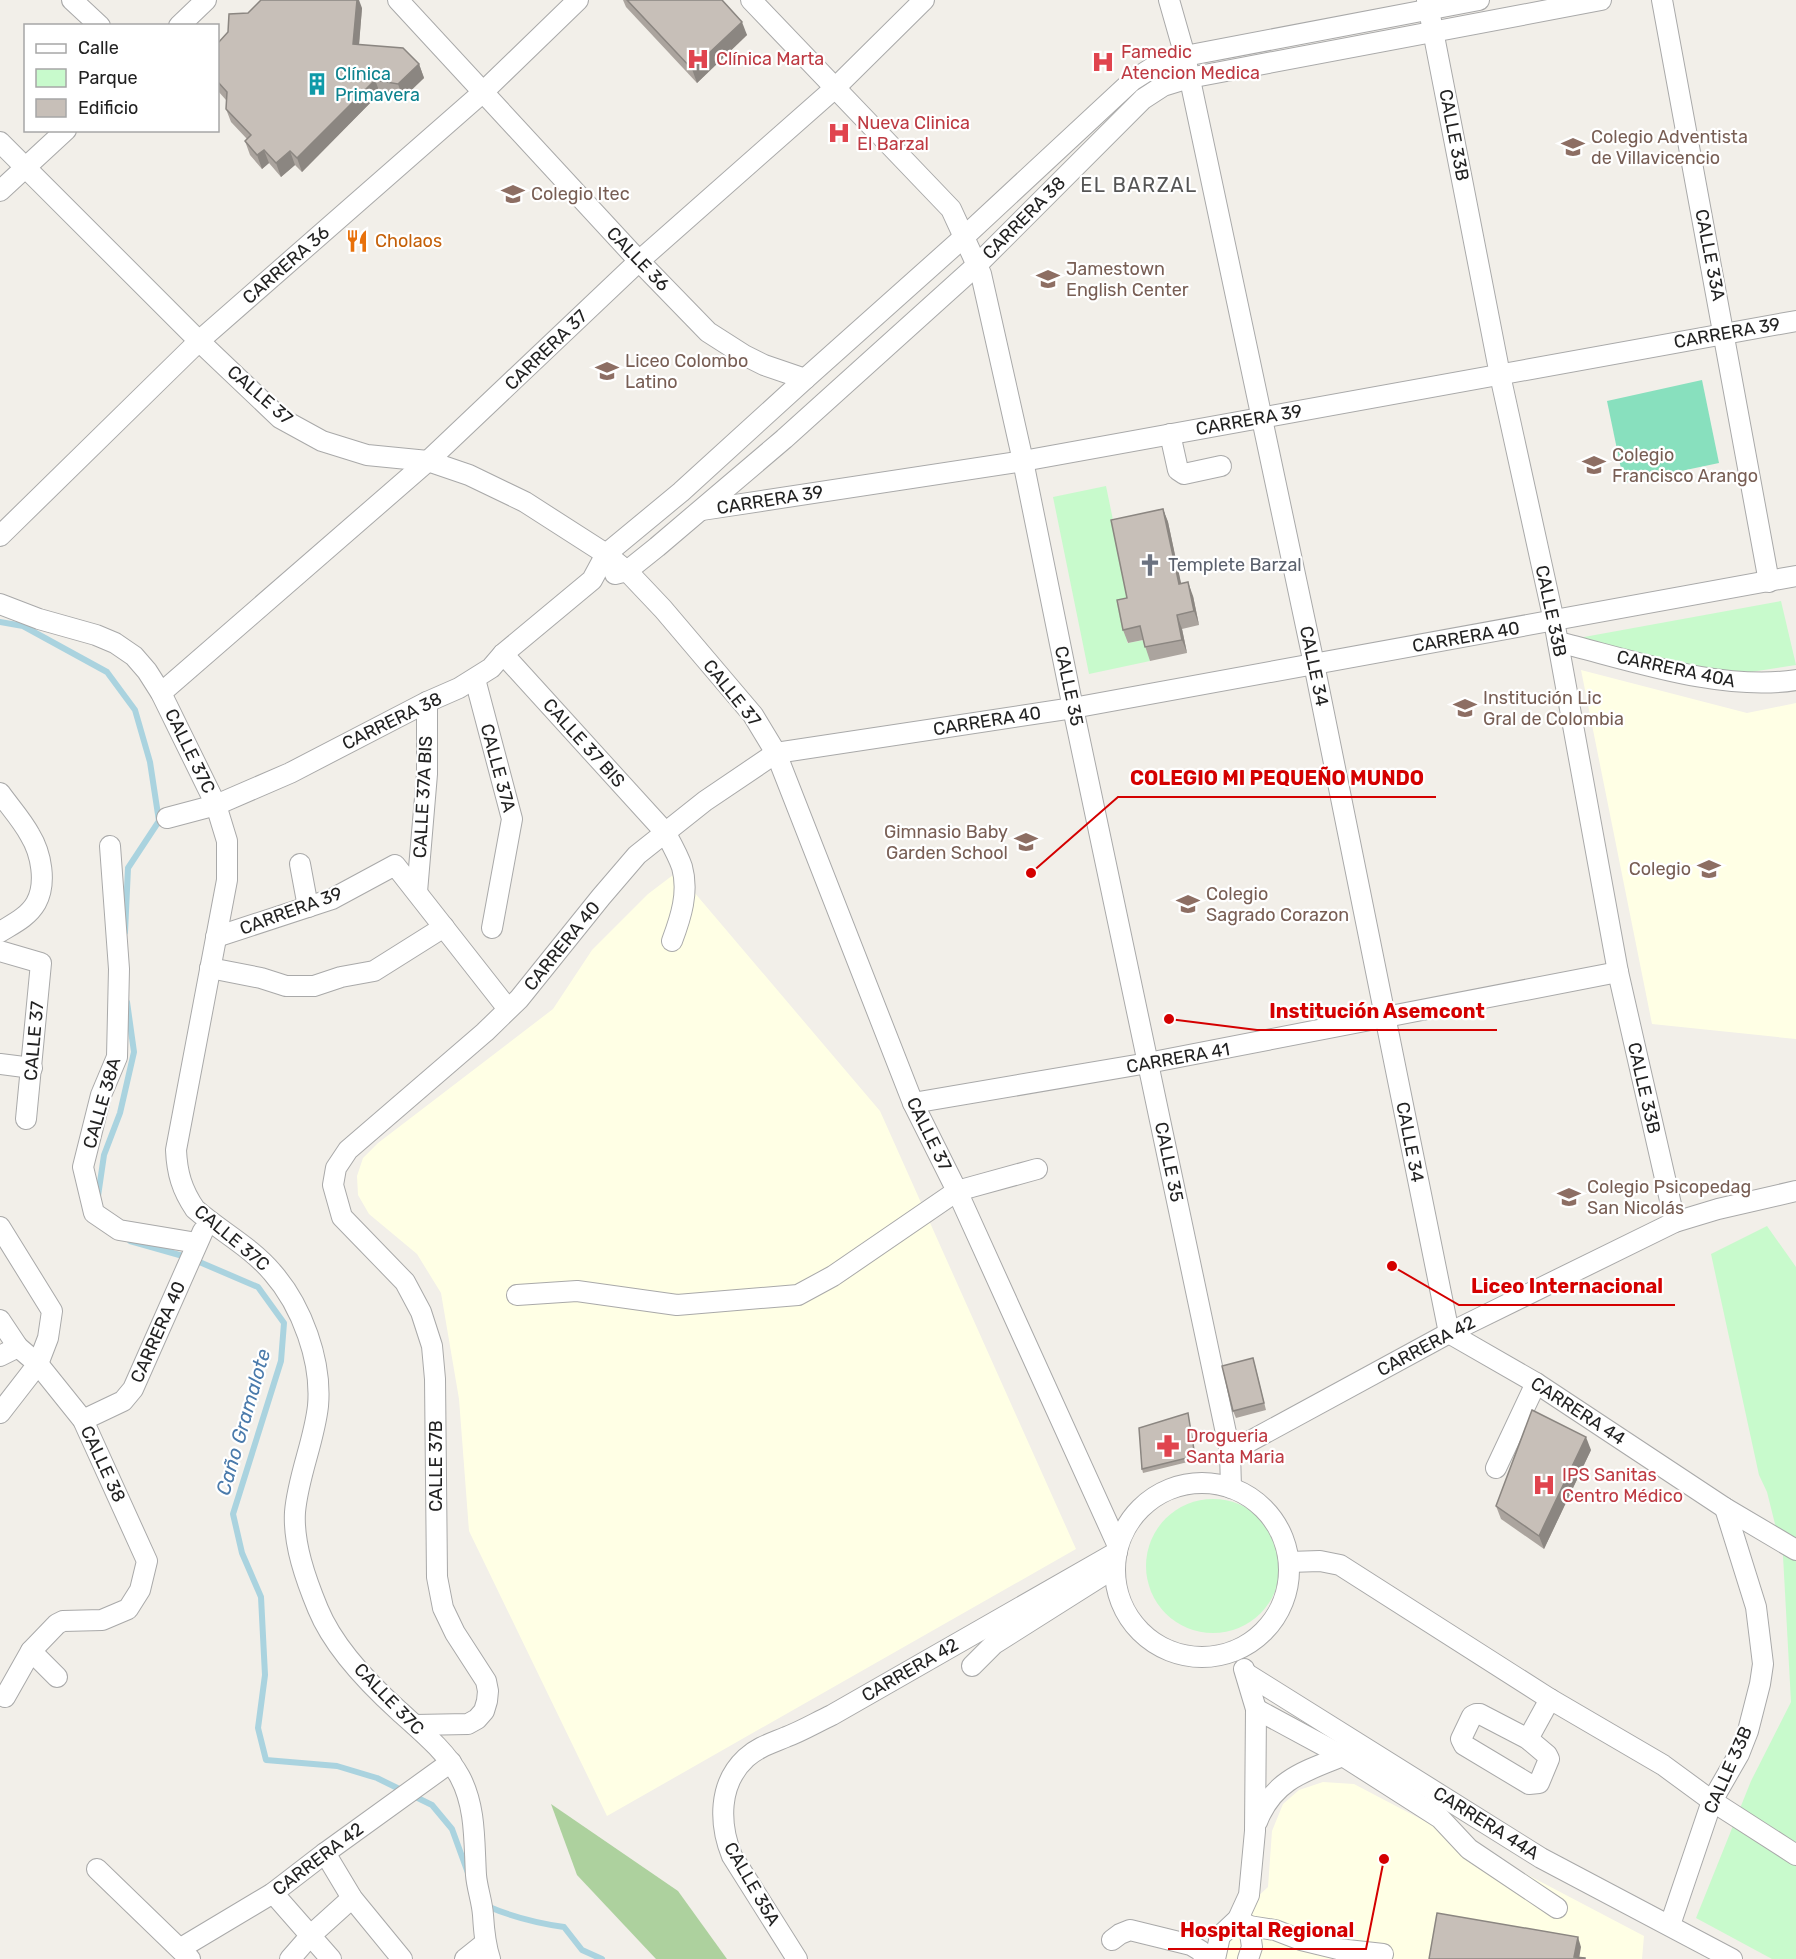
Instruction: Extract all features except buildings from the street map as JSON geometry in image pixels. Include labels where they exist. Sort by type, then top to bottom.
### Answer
[{"type":"street","points":[[72,0],[98,24]]},
{"type":"street","points":[[181,24],[206,0]]},
{"type":"street","name":"CALLE 36","points":[[398,0],[482,93],[708,332],[725,345],[764,365],[805,379]]},
{"type":"street","name":"CARRERA 36","points":[[0,536],[199,341],[482,93],[578,0]]},
{"type":"street","name":"CALLE 35","points":[[751,0],[951,209],[981,274],[1023,461],[1230,1452],[1231,1488]]},
{"type":"street","name":"CARRERA 37","points":[[161,693],[428,462],[639,261],[835,88],[924,0]]},
{"type":"street","name":"CALLE 34","points":[[1169,0],[1185,56],[1314,664],[1449,1333]]},
{"type":"street","name":"CARRERA 38","points":[[167,818],[216,805],[290,773],[427,702],[459,688],[490,668],[503,654],[592,580],[606,554],[681,492],[1134,81],[1155,66],[1185,56],[1428,5],[1479,0]]},
{"type":"street","name":"CARRERA 38","points":[[592,580],[627,571],[701,510],[977,265],[1143,99],[1163,86],[1189,78],[1601,0]]},
{"type":"street","name":"CALLE 33A","points":[[1662,0],[1769,582]]},
{"type":"street","name":"CALLE 33B","points":[[1428,5],[1500,375],[1554,621],[1618,972],[1675,1222]]},
{"type":"street","points":[[0,191],[64,132]]},
{"type":"street","name":"CALLE 37","points":[[0,142],[199,341],[280,418],[322,441],[367,455],[428,462],[469,475],[525,502],[606,554],[627,571],[663,609],[753,715],[776,753],[913,1103],[957,1191],[1117,1555]]},
{"type":"street","name":"CARRERA 39","points":[[701,510],[1023,461],[1796,321]]},
{"type":"street","points":[[1170,434],[1178,470],[1181,473],[1221,466]]},
{"type":"street","points":[[681,492],[701,510]]},
{"type":"street","name":"CARRERA 40","points":[[336,1168],[348,1150],[485,1032],[519,999],[637,855],[705,801],[776,753],[1073,708],[1796,576]]},
{"type":"street","name":"CALLE 37C","points":[[0,604],[39,619],[96,635],[115,643],[134,656],[161,693],[216,805],[227,841],[227,880],[176,1150],[178,1175],[195,1209],[258,1257],[273,1272],[297,1310],[306,1330],[313,1351],[318,1405],[295,1513],[297,1542],[303,1566],[319,1610],[346,1654],[382,1695],[451,1762],[468,1794],[475,1837],[476,1877],[487,1951]]},
{"type":"street","name":"CARRERA 40A","points":[[1558,642],[1686,674],[1744,683],[1796,680]]},
{"type":"street","name":"CALLE 37 BIS","points":[[503,654],[665,832],[682,867],[685,897],[672,941]]},
{"type":"street","name":"CALLE 37A","points":[[475,679],[512,819],[492,928]]},
{"type":"street","name":"CALLE 37A BIS","points":[[417,892],[427,774],[427,702]]},
{"type":"street","points":[[0,793],[30,835],[40,861],[41,875],[36,902],[18,922],[0,932]]},
{"type":"street","name":"CALLE 38A","points":[[110,846],[119,969],[117,1057],[101,1095],[83,1167],[94,1213],[119,1230],[196,1246]]},
{"type":"street","points":[[300,864],[308,908]]},
{"type":"street","name":"CARRERA 39","points":[[216,937],[332,899],[395,865]]},
{"type":"street","name":"CALLE 37A BIS","points":[[395,865],[508,1009]]},
{"type":"street","points":[[210,968],[261,978],[286,986],[314,986],[341,977],[374,971],[444,927]]},
{"type":"street","name":"CALLE 37","points":[[0,951],[40,963],[26,1119]]},
{"type":"street","name":"CARRERA 41","points":[[913,1103],[1148,1064],[1618,972]]},
{"type":"street","points":[[0,1064],[32,1068]]},
{"type":"street","name":"CALLE 37B","points":[[336,1168],[333,1185],[342,1217],[405,1282],[421,1312],[432,1346],[435,1379],[437,1577],[443,1608],[455,1633],[486,1682],[488,1691],[488,1701],[484,1711],[468,1724],[415,1725]]},
{"type":"street","points":[[517,1295],[577,1291],[676,1305],[798,1294],[834,1276],[957,1191],[1037,1169]]},
{"type":"street","name":"CARRERA 42","points":[[1230,1452],[1449,1333],[1675,1222],[1718,1209],[1796,1191]]},
{"type":"street","name":"CARRERA 40","points":[[83,1420],[123,1401],[133,1389],[207,1220]]},
{"type":"street","points":[[0,1227],[52,1311],[48,1338],[38,1364],[0,1413]]},
{"type":"street","name":"CALLE 38","points":[[0,1320],[9,1351],[38,1364],[83,1420],[147,1561],[140,1590],[128,1609],[102,1620],[63,1621],[57,1624],[31,1651]]},
{"type":"street","name":"CARRERA 44","points":[[1449,1333],[1536,1383],[1725,1508],[1796,1550]]},
{"type":"street","points":[[1496,1468],[1536,1383]]},
{"type":"street","points":[[1192,1484],[1218,1484],[1231,1488],[1255,1500],[1273,1520],[1280,1532],[1289,1562],[1287,1588],[1277,1614],[1258,1636],[1234,1651],[1206,1657],[1192,1657],[1164,1649],[1141,1632],[1124,1609],[1118,1588],[1117,1555],[1126,1525],[1144,1506],[1166,1491],[1192,1484]]},
{"type":"street","name":"CALLE 33B","points":[[1670,1925],[1712,1801],[1739,1754],[1748,1731],[1763,1664],[1756,1607],[1725,1508]]},
{"type":"street","points":[[972,1666],[994,1644],[1117,1555]]},
{"type":"street","name":"CARRERA 42","points":[[722,1804],[731,1778],[745,1759],[757,1750],[832,1714],[1117,1555]]},
{"type":"street","points":[[1289,1562],[1320,1561],[1340,1565],[1550,1699],[1663,1765],[1712,1801],[1796,1855]]},
{"type":"street","points":[[5,1697],[31,1651],[57,1677]]},
{"type":"street","points":[[1234,1651],[1247,1674],[1256,1709],[1254,1831],[1249,1895],[1243,1923],[1252,1947],[1248,1959]]},
{"type":"street","name":"CARRERA 44A","points":[[1247,1674],[1542,1858],[1732,1959]]},
{"type":"street","points":[[1528,1739],[1550,1699]]},
{"type":"street","points":[[1256,1709],[1343,1756],[1440,1818],[1469,1849],[1557,1908]]},
{"type":"street","points":[[1254,1831],[1263,1809],[1279,1788],[1300,1773],[1343,1756]]},
{"type":"street","name":"CARRERA 42","points":[[185,1954],[273,1893],[451,1762]]},
{"type":"street","name":"CALLE 35A","points":[[722,1804],[725,1840],[732,1856],[797,1959]]},
{"type":"street","points":[[325,1853],[352,1898],[402,1959]]},
{"type":"street","points":[[97,1869],[185,1954]]},
{"type":"street","points":[[273,1893],[331,1959]]},
{"type":"street","points":[[290,1959],[311,1935],[352,1898]]},
{"type":"street","points":[[1215,1959],[1220,1936],[1243,1923],[1338,1949],[1383,1954]]},
{"type":"street","points":[[1112,1940],[1130,1930],[1191,1945],[1201,1951],[1205,1959]]},
{"type":"street","points":[[465,1959],[487,1951]]},
{"type":"shaded area","name":"Colegio","points":[[1581,670],[1747,713],[1796,703],[1796,1039],[1652,1024]]},
{"type":"shaded area","points":[[677,872],[880,1111],[1076,1549],[607,1816],[469,1531],[459,1399],[441,1293],[417,1254],[369,1214],[358,1195],[357,1176],[363,1158],[378,1143],[553,1009],[592,950],[648,894]]},
{"type":"shaded area","points":[[1323,1782],[1354,1784],[1644,1936],[1642,1959],[1204,1959],[1205,1945],[1268,1887],[1272,1831],[1283,1804],[1299,1790]]},
{"type":"green space","points":[[1702,380],[1719,463],[1624,483],[1607,401]]},
{"type":"green space","points":[[1106,486],[1132,612],[1127,643],[1145,640],[1150,661],[1089,674],[1053,497]]},
{"type":"green space","points":[[1781,601],[1796,665],[1731,675],[1573,639]]},
{"type":"green space","points":[[1767,1226],[1796,1267],[1796,1959],[1772,1959],[1696,1918],[1751,1781],[1791,1702],[1783,1556],[1767,1492],[1759,1475],[1711,1254]]},
{"type":"green space","points":[[1213,1499],[1238,1505],[1260,1519],[1274,1541],[1280,1566],[1274,1591],[1260,1613],[1238,1627],[1213,1633],[1188,1627],[1166,1613],[1152,1591],[1146,1566],[1152,1541],[1166,1519],[1188,1505]]},
{"type":"green space","points":[[551,1804],[678,1891],[727,1959],[656,1959],[577,1875]]},
{"type":"waterway","name":"Caño Gramalote","points":[[0,622],[23,626],[107,672],[135,710],[150,762],[159,821],[128,868],[125,932]]},
{"type":"waterway","name":"Caño Gramalote","points":[[98,1196],[104,1155],[120,1113],[134,1052],[127,1002]]},
{"type":"waterway","name":"Caño Gramalote","points":[[130,1241],[190,1258],[258,1287],[284,1323],[281,1361],[233,1514],[242,1553],[261,1597],[265,1675],[258,1728],[266,1760],[337,1766],[377,1778],[432,1805],[452,1829],[468,1873]]},
{"type":"waterway","name":"Caño Gramalote","points":[[487,1906],[525,1919],[564,1927],[582,1950],[602,1959]]},
{"type":"place","name":"Clínica Marta","points":[[698,59]]},
{"type":"place","name":"Famedic Atencion Medica","points":[[1103,62]]},
{"type":"place","name":"Clínica Primavera","points":[[317,84]]},
{"type":"place","name":"Nueva Clinica El Barzal","points":[[839,133]]},
{"type":"place","name":"Colegio Adventista de Villavicencio","points":[[1573,147]]},
{"type":"place","name":"Colegio Itec","points":[[513,194]]},
{"type":"place","name":"Cholaos","points":[[357,241]]},
{"type":"place","name":"Jamestown English Center","points":[[1048,279]]},
{"type":"place","name":"Liceo Colombo Latino","points":[[607,371]]},
{"type":"place","name":"Colegio Francisco Arango","points":[[1594,465]]},
{"type":"place","name":"Templete Barzal","points":[[1150,565]]},
{"type":"place","name":"Institución Lic Gral de Colombia","points":[[1465,708]]},
{"type":"place","name":"Gimnasio Baby Garden School","points":[[1026,842]]},
{"type":"place","name":"Colegio","points":[[1709,869]]},
{"type":"place","name":"COLEGIO MI PEQUEÑO MUNDO","points":[[1031,873]]},
{"type":"place","name":"Colegio Sagrado Corazon","points":[[1188,904]]},
{"type":"place","name":"Institución Asemcont","points":[[1169,1019]]},
{"type":"place","name":"Colegio Psicopedag San Nicolás","points":[[1569,1197]]},
{"type":"place","name":"Liceo Internacional","points":[[1392,1266]]},
{"type":"place","name":"Drogueria Santa Maria","points":[[1168,1446]]},
{"type":"place","name":"IPS Sanitas Centro Médico","points":[[1544,1485]]},
{"type":"place","name":"Hospital Regional","points":[[1384,1859]]},
{"type":"district","name":"EL BARZAL","points":[[1139,185]]}]
